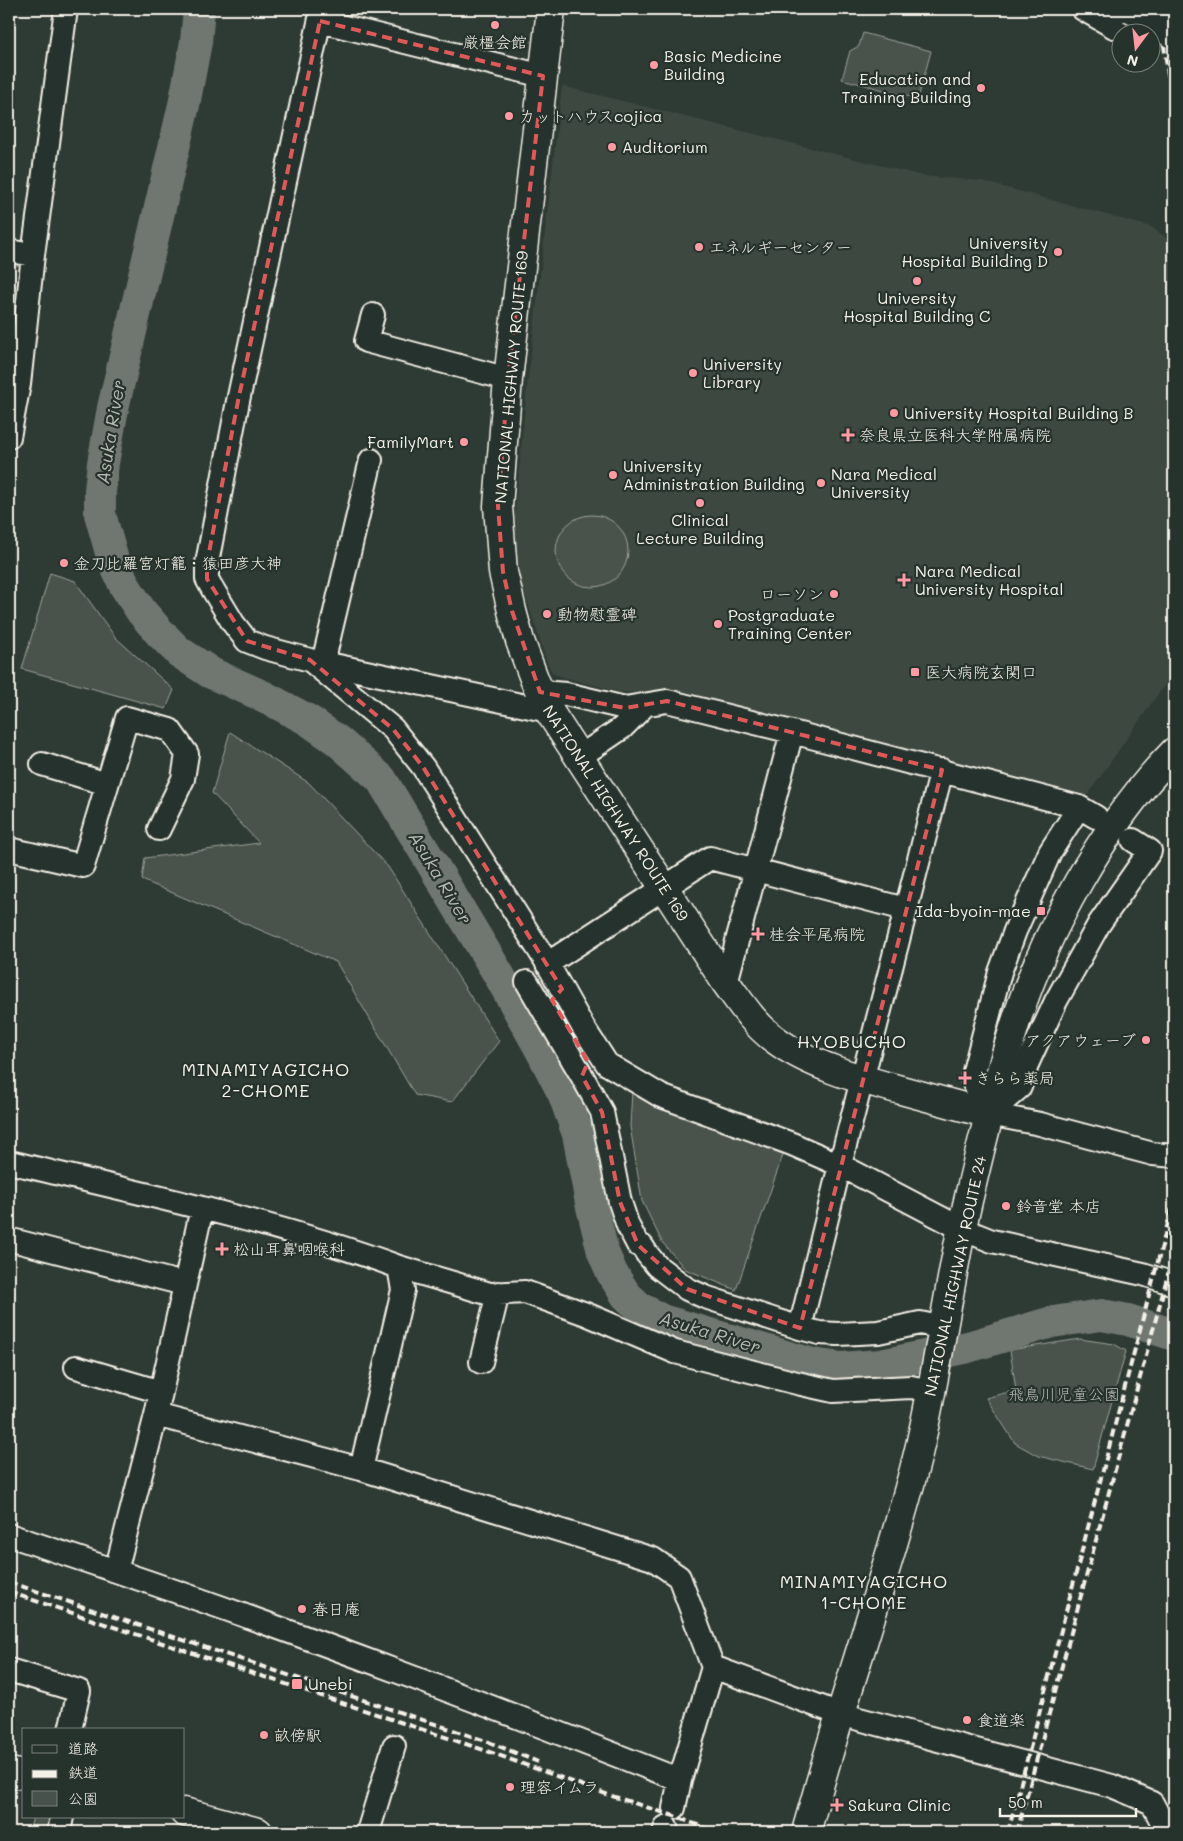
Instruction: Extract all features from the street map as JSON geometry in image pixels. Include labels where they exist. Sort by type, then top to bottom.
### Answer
[{"type":"highway","name":"NATIONAL HIGHWAY ROUTE 169","points":[[551,9],[508,379],[498,506],[502,564],[512,611],[520,641],[544,702],[663,889],[726,983],[756,1022],[773,1038],[822,1065],[862,1080],[990,1114]]},
{"type":"highway","points":[[1100,9],[1124,22]]},
{"type":"highway","points":[[1160,32],[1174,35]]},
{"type":"highway","points":[[1160,46],[1174,55]]},
{"type":"highway","name":"NATIONAL HIGHWAY ROUTE 24","points":[[806,1832],[840,1714],[892,1552],[918,1454],[934,1380],[962,1229],[1013,1029],[1053,930],[1093,859],[1118,821],[1174,752]]},
{"type":"highway","points":[[9,1772],[22,1775]]},
{"type":"highway","points":[[185,1812],[258,1832]]},
{"type":"street","points":[[9,437],[14,384],[66,9]]},
{"type":"street","points":[[1083,9],[1122,22]]},
{"type":"street","points":[[543,76],[321,15],[238,401],[207,563],[207,579],[233,623],[247,641],[316,662],[544,702],[566,694],[625,708],[667,701],[942,770],[1088,812],[1050,852],[1015,931],[1000,972],[972,1079],[990,1114]]},
{"type":"street","points":[[9,250],[33,255]]},
{"type":"street","points":[[373,314],[366,341],[508,379]]},
{"type":"street","points":[[316,662],[371,460]]},
{"type":"street","points":[[316,662],[393,729],[423,767],[547,964],[583,1027],[607,1064],[661,1096],[792,1144],[840,1165],[962,1229],[992,1241],[1143,1274],[1174,1284]]},
{"type":"street","points":[[579,757],[622,728],[645,705]]},
{"type":"street","points":[[9,849],[83,866],[126,718],[170,730],[187,754],[183,779],[159,829]]},
{"type":"street","points":[[726,983],[792,732]]},
{"type":"street","points":[[42,764],[107,784]]},
{"type":"street","points":[[800,1328],[905,909],[942,770]]},
{"type":"street","points":[[990,1114],[1020,1087],[1028,1062],[1056,1001],[1099,924],[1150,851],[1133,840]]},
{"type":"street","points":[[547,964],[710,858],[905,909]]},
{"type":"street","points":[[527,982],[602,1112],[620,1202],[628,1226],[638,1245],[642,1246],[657,1266],[687,1289],[719,1302],[800,1328],[838,1334],[878,1332],[920,1323],[943,1331]]},
{"type":"street","points":[[562,990],[554,995],[552,1000],[588,1062],[582,1076]]},
{"type":"street","points":[[990,1114],[1040,1124],[1153,1154],[1174,1156]]},
{"type":"street","points":[[9,1162],[202,1208],[351,1250],[399,1267],[490,1294],[525,1292],[586,1314],[675,1352],[797,1383],[833,1391],[911,1387],[934,1380]]},
{"type":"street","points":[[116,1571],[156,1415],[202,1208]]},
{"type":"street","points":[[12,1240],[184,1284]]},
{"type":"street","points":[[361,1469],[403,1290],[399,1267]]},
{"type":"street","points":[[481,1362],[498,1293]]},
{"type":"street","points":[[76,1367],[161,1392]]},
{"type":"street","points":[[156,1415],[361,1469],[653,1559],[679,1577],[713,1667],[668,1823]]},
{"type":"street","points":[[9,1535],[326,1644],[680,1780]]},
{"type":"street","points":[[713,1667],[840,1714],[1112,1786],[1152,1803],[1161,1820],[1162,1832]]},
{"type":"street","points":[[9,1670],[79,1691],[70,1728]]},
{"type":"street","points":[[368,1832],[394,1746]]},
{"type":"street","points":[[59,1832],[62,1818]]},
{"type":"highlighted area","points":[[320,21],[543,76],[508,379],[498,506],[503,572],[512,611],[540,692],[625,708],[667,701],[942,770],[800,1328],[687,1289],[638,1245],[620,1202],[602,1112],[582,1076],[588,1062],[552,1000],[562,989],[423,767],[393,729],[310,660],[247,641],[207,579],[207,563],[238,401]]},
{"type":"shaded area","name":"奈良県立医科大学附属病院","points":[[562,86],[923,176],[981,181],[1151,227],[1169,240],[1174,287],[1174,671],[1079,807],[637,693],[619,692],[553,674],[547,662],[520,579],[516,547],[515,514],[526,397]]},
{"type":"green space","points":[[863,33],[931,51],[918,99],[842,79],[850,51],[859,46]]},
{"type":"green space","points":[[592,515],[612,521],[622,531],[628,551],[622,571],[612,581],[592,587],[572,581],[562,571],[556,551],[562,531],[572,521]]},
{"type":"green space","points":[[50,573],[75,581],[115,637],[174,690],[166,709],[22,669]]},
{"type":"green space","points":[[230,732],[309,783],[388,867],[499,1041],[452,1102],[415,1095],[336,962],[142,880],[145,858],[259,843],[212,793]]},
{"type":"green space","points":[[632,1091],[785,1149],[736,1290],[685,1269],[662,1242],[642,1201],[630,1126]]},
{"type":"green space","name":"飛鳥川児童公園","points":[[1080,1339],[1114,1344],[1126,1351],[1093,1469],[1038,1456],[1015,1443],[986,1398],[1016,1390],[1010,1350]]},
{"type":"green space","points":[[33,1818],[50,1818],[46,1832],[29,1832]]},
{"type":"waterway","name":"Asuka River","points":[[199,9],[196,42],[184,105],[113,408],[103,463],[100,514],[113,560],[125,586],[141,611],[179,652],[211,673],[265,697],[308,720],[338,741],[381,779],[499,975],[564,1095],[578,1134],[591,1203],[603,1252],[612,1273],[626,1295],[640,1308],[662,1320],[813,1364],[841,1368],[881,1365],[968,1347],[1052,1322],[1102,1315],[1128,1320],[1174,1335]]},
{"type":"railway","points":[[1159,9],[1174,118]]},
{"type":"railway","points":[[1173,9],[1174,19]]},
{"type":"railway","points":[[1008,1832],[1174,1200]]},
{"type":"railway","points":[[1017,1832],[1174,1252]]},
{"type":"railway","points":[[9,1582],[489,1742],[538,1762]]},
{"type":"railway","points":[[9,1592],[484,1750],[715,1832]]},
{"type":"place","name":"厳橿会館","points":[[495,25]]},
{"type":"place","name":"Basic Medicine Building","points":[[654,65]]},
{"type":"place","name":"Education and Training Building","points":[[981,88]]},
{"type":"place","name":"カットハウスcojica","points":[[509,116]]},
{"type":"place","name":"Auditorium","points":[[612,147]]},
{"type":"place","name":"エネルギーセンター","points":[[699,247]]},
{"type":"place","name":"University Hospital Building D","points":[[1058,252]]},
{"type":"place","name":"University Hospital Building C","points":[[917,281]]},
{"type":"place","name":"University Library","points":[[693,373]]},
{"type":"place","name":"University Hospital Building B","points":[[894,413]]},
{"type":"place","name":"奈良県立医科大学附属病院","points":[[848,435]]},
{"type":"place","name":"FamilyMart","points":[[464,442]]},
{"type":"place","name":"University Administration Building","points":[[613,475]]},
{"type":"place","name":"Nara Medical University","points":[[821,483]]},
{"type":"place","name":"Clinical Lecture Building","points":[[700,503]]},
{"type":"place","name":"金刀比羅宮灯籠・猿田彦大神","points":[[64,563]]},
{"type":"place","name":"Nara Medical University Hospital","points":[[904,580]]},
{"type":"place","name":"ローソン","points":[[834,594]]},
{"type":"place","name":"動物慰霊碑","points":[[547,614]]},
{"type":"place","name":"Postgraduate Training Center","points":[[718,624]]},
{"type":"place","name":"医大病院玄関口","points":[[915,672]]},
{"type":"place","name":"Ida-byoin-mae","points":[[1041,911]]},
{"type":"place","name":"桂会平尾病院","points":[[758,934]]},
{"type":"place","name":"アクアウェーブ","points":[[1146,1040]]},
{"type":"place","name":"きらら薬局","points":[[965,1078]]},
{"type":"place","name":"鈴音堂 本店","points":[[1006,1206]]},
{"type":"place","name":"松山耳鼻咽喉科","points":[[222,1249]]},
{"type":"place","name":"春日庵","points":[[302,1609]]},
{"type":"place","name":"Unebi","points":[[297,1684]]},
{"type":"place","name":"食道楽","points":[[967,1720]]},
{"type":"place","name":"畝傍駅","points":[[264,1735]]},
{"type":"place","name":"理容イムラ","points":[[510,1787]]},
{"type":"place","name":"Sakura Clinic","points":[[837,1805]]},
{"type":"district","name":"HYOBUCHO","points":[[852,1042]]},
{"type":"district","name":"MINAMIYAGICHO 2-CHOME","points":[[266,1080]]},
{"type":"district","name":"MINAMIYAGICHO 1-CHOME","points":[[864,1592]]}]
